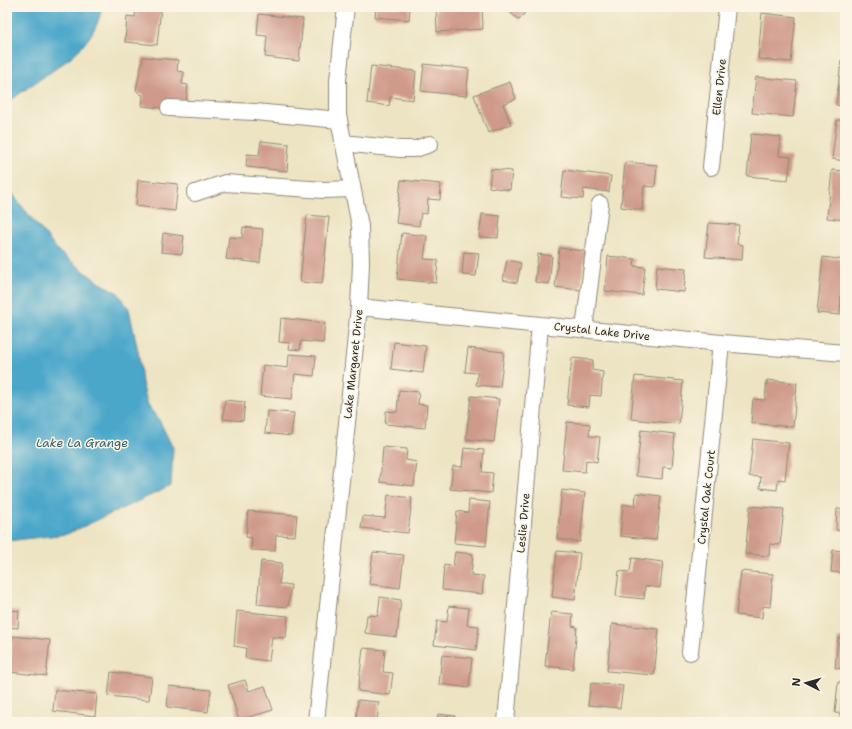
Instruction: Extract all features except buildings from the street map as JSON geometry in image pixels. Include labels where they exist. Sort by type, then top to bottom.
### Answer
[{"type":"street","name":"Lake Margaret Drive","points":[[316,722],[359,307],[361,264],[360,226],[339,120],[338,80],[346,7]]},
{"type":"street","name":"Ellen Drive","points":[[711,166],[727,7]]},
{"type":"street","points":[[169,108],[255,112],[339,120]]},
{"type":"street","points":[[343,143],[400,149],[415,149],[430,144]]},
{"type":"street","points":[[195,193],[225,183],[324,190],[352,189]]},
{"type":"street","points":[[584,329],[600,204]]},
{"type":"street","name":"Crystal Lake Drive","points":[[359,307],[721,343],[845,353]]},
{"type":"street","name":"Leslie Drive","points":[[506,722],[540,325]]},
{"type":"street","name":"Crystal Oak Court","points":[[690,652],[721,343]]},
{"type":"water","points":[[7,7],[102,7],[97,24],[88,39],[77,51],[64,63],[20,93],[7,104]]},
{"type":"water","name":"Lake La Grange","points":[[7,184],[16,199],[59,252],[97,281],[118,293],[129,309],[139,356],[142,383],[148,406],[159,420],[173,448],[171,486],[67,534],[7,541]]}]
